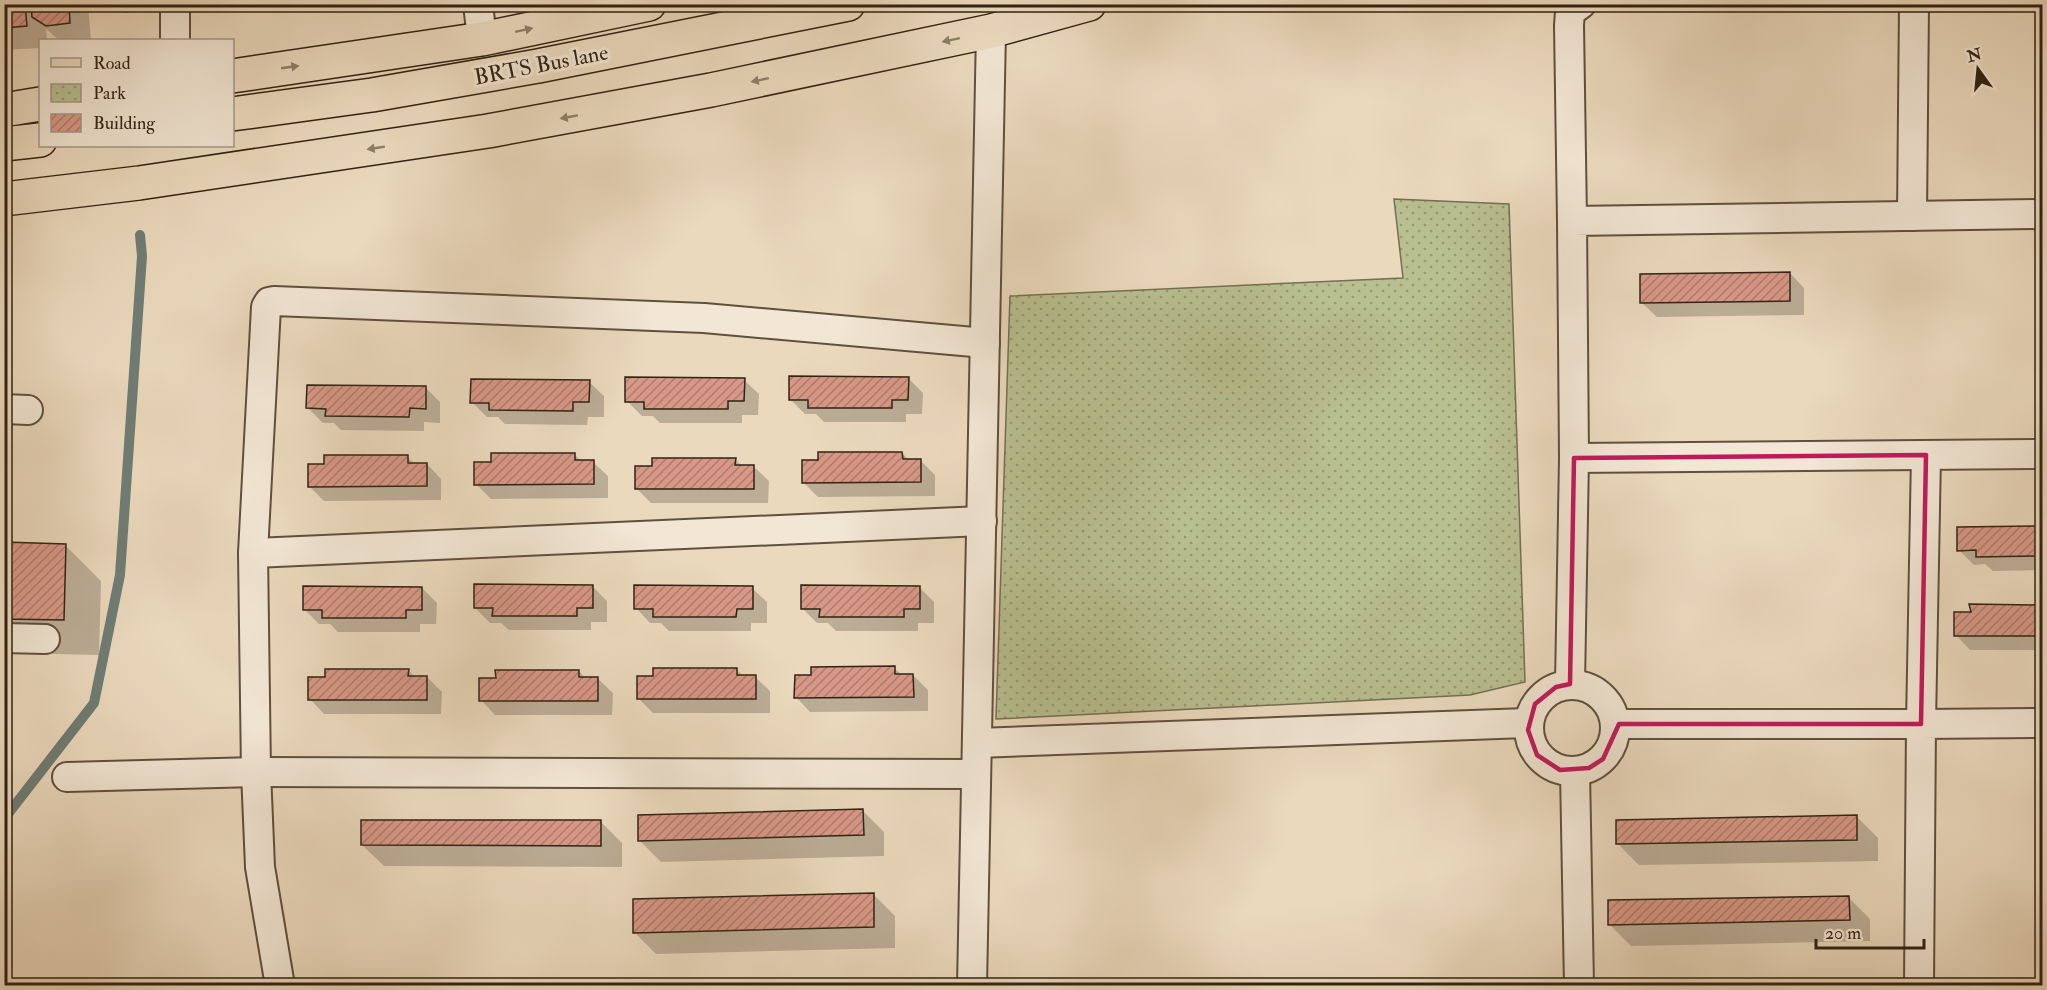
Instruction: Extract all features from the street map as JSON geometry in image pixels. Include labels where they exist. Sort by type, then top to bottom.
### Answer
[{"type":"main road","points":[[234,76],[482,39],[649,4]]},
{"type":"main road","name":"BRTS Bus lane","points":[[234,114],[372,95],[538,66],[848,4]]},
{"type":"main road","points":[[4,199],[151,181],[488,131],[711,90],[991,31],[1089,4]]},
{"type":"main road","points":[[4,110],[39,104]]},
{"type":"main road","points":[[4,144],[39,140]]},
{"type":"street","points":[[175,4],[175,39]]},
{"type":"street","points":[[478,4],[482,39]]},
{"type":"street","points":[[1570,684],[1574,458],[1569,25],[1570,12],[1581,4]]},
{"type":"street","points":[[1912,216],[1914,4]]},
{"type":"street","points":[[972,986],[991,31]]},
{"type":"street","points":[[1572,221],[2043,214]]},
{"type":"street","points":[[279,986],[260,867],[256,772],[253,553],[268,302],[704,318],[985,343]]},
{"type":"street","points":[[1574,458],[2043,454]]},
{"type":"street","points":[[1919,986],[1926,455]]},
{"type":"street","points":[[253,553],[982,521]]},
{"type":"street","points":[[4,638],[45,639]]},
{"type":"street","points":[[1570,684],[1585,686],[1598,693],[1609,704],[1616,724],[1616,733],[1611,747],[1603,759],[1589,768],[1575,771],[1560,770],[1537,755],[1531,743],[1529,723],[1535,704],[1545,694],[1556,687],[1570,684]]},
{"type":"street","points":[[977,743],[1529,723]]},
{"type":"street","points":[[1616,724],[2043,723]]},
{"type":"street","points":[[1575,771],[1579,986]]},
{"type":"street","points":[[67,777],[256,772],[976,774]]},
{"type":"highlighted area","points":[[1926,455],[1921,724],[1619,724],[1603,759],[1589,768],[1560,770],[1537,755],[1528,730],[1535,704],[1556,687],[1570,684],[1574,458]]},
{"type":"green space","points":[[1394,199],[1509,204],[1525,682],[1470,695],[996,719],[1010,296],[1403,278]]},
{"type":"building","points":[[4,4],[25,4],[27,26],[4,28]]},
{"type":"building","points":[[31,4],[69,4],[70,23],[46,26],[32,17]]},
{"type":"building","points":[[1790,272],[1790,301],[1640,303],[1640,274]]},
{"type":"building","points":[[2042,272],[2042,301],[2037,302],[2037,273]]},
{"type":"building","points":[[789,376],[909,377],[908,400],[892,400],[892,408],[808,408],[808,400],[789,400]]},
{"type":"building","points":[[625,377],[745,378],[744,401],[728,401],[728,409],[644,409],[644,402],[625,402]]},
{"type":"building","points":[[471,379],[590,380],[589,402],[573,402],[573,411],[489,410],[489,403],[470,403]]},
{"type":"building","points":[[307,385],[426,386],[426,409],[410,408],[409,417],[325,416],[326,409],[306,408]]},
{"type":"building","points":[[818,452],[902,452],[903,459],[921,459],[921,482],[802,483],[802,460],[818,460]]},
{"type":"building","points":[[491,453],[575,453],[575,460],[594,460],[594,484],[474,485],[474,462],[491,462]]},
{"type":"building","points":[[324,455],[408,455],[408,463],[427,463],[427,486],[308,487],[308,464],[324,464]]},
{"type":"building","points":[[652,458],[736,458],[735,465],[754,465],[754,489],[635,489],[635,466],[652,466]]},
{"type":"building","points":[[2042,526],[2042,556],[1976,557],[1976,550],[1957,551],[1957,527]]},
{"type":"building","points":[[4,542],[66,544],[64,620],[4,619]]},
{"type":"building","points":[[474,584],[593,585],[593,608],[577,608],[577,616],[492,616],[493,608],[474,608]]},
{"type":"building","points":[[634,585],[753,586],[753,609],[737,609],[736,617],[653,617],[653,609],[634,609]]},
{"type":"building","points":[[801,585],[920,586],[920,609],[904,609],[904,617],[819,617],[820,609],[801,609]]},
{"type":"building","points":[[303,586],[422,587],[422,610],[406,610],[406,618],[322,618],[322,610],[303,610]]},
{"type":"building","points":[[1969,604],[2042,605],[2042,636],[1954,636],[1954,612],[1971,612]]},
{"type":"building","points":[[895,666],[895,674],[913,674],[914,697],[794,698],[795,675],[811,675],[811,667]]},
{"type":"building","points":[[653,668],[737,668],[737,675],[756,675],[756,699],[637,699],[637,676],[653,676]]},
{"type":"building","points":[[325,669],[409,669],[408,676],[427,676],[427,700],[308,700],[308,677],[325,677]]},
{"type":"building","points":[[495,670],[579,670],[579,677],[598,677],[598,701],[479,701],[479,678],[496,678]]},
{"type":"building","points":[[863,809],[864,835],[638,841],[638,815]]},
{"type":"building","points":[[1857,815],[1857,840],[1616,844],[1616,820]]},
{"type":"building","points":[[361,820],[601,820],[601,846],[361,845]]},
{"type":"building","points":[[874,893],[874,927],[633,933],[633,899]]},
{"type":"building","points":[[1849,896],[1850,920],[1608,925],[1608,900]]},
{"type":"waterway","points":[[4,819],[94,703],[120,575],[142,256],[140,235]]}]
